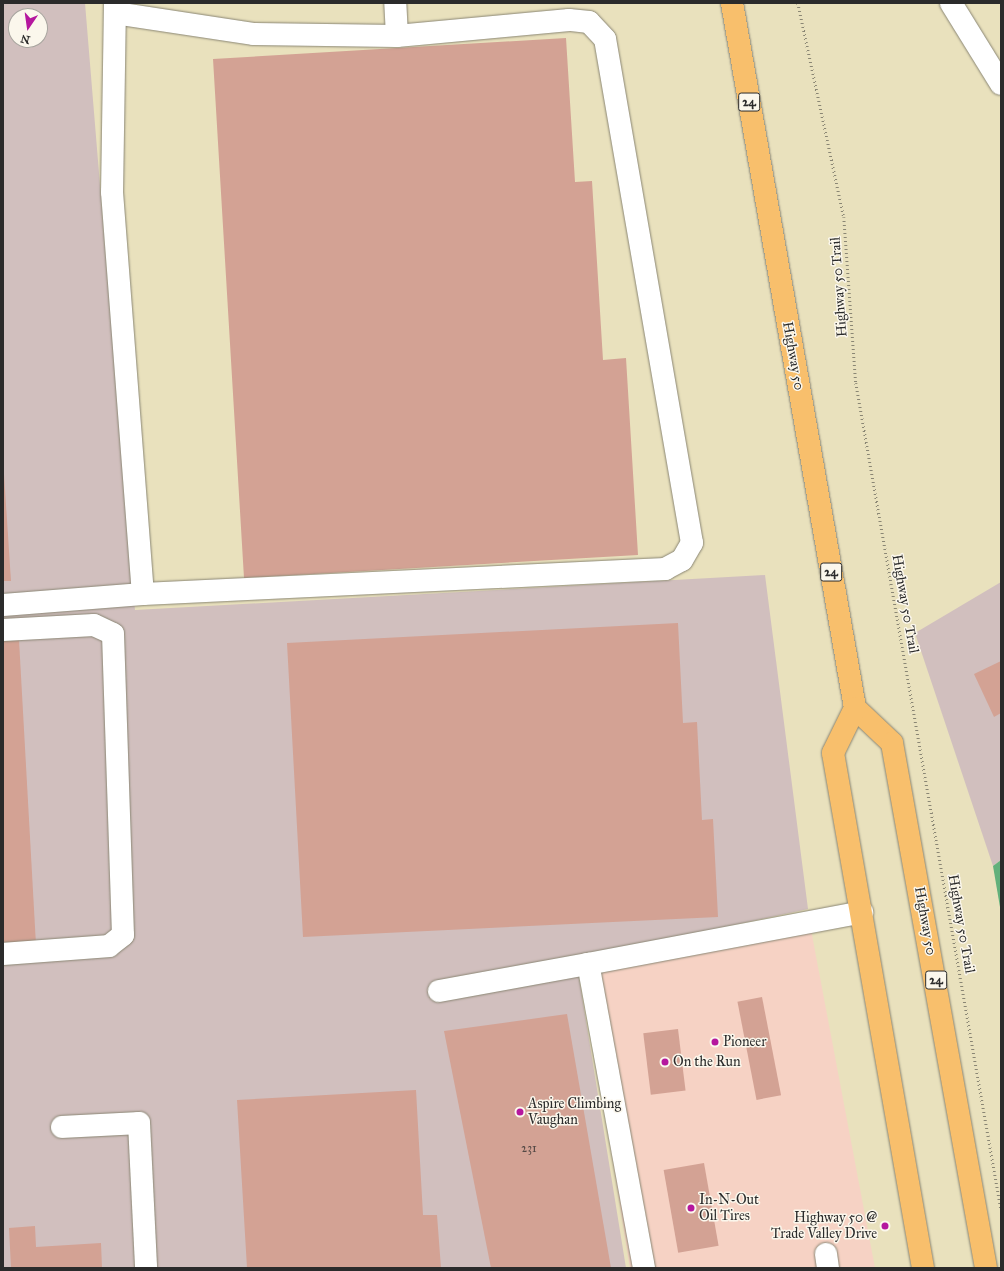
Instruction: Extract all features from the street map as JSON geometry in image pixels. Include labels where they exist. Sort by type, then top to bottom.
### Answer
[{"type":"main road","name":"Highway 50","points":[[732,3],[855,708],[892,743],[986,1268]]},
{"type":"main road","points":[[855,708],[833,753],[923,1268]]},
{"type":"street","points":[[395,3],[397,36]]},
{"type":"street","points":[[951,3],[1001,84]]},
{"type":"street","points":[[3,605],[143,594],[665,569],[682,560],[692,543],[606,39],[589,22],[569,20],[397,36],[254,34],[115,8],[112,192],[143,594]]},
{"type":"street","points":[[3,630],[94,625],[113,634],[123,935],[109,946],[3,954]]},
{"type":"street","points":[[439,991],[862,912]]},
{"type":"street","points":[[588,964],[644,1268]]},
{"type":"street","points":[[62,1127],[139,1123],[146,1268]]},
{"type":"path","name":"Highway 50 Trail","points":[[798,3],[844,217],[856,383],[1001,1209]]},
{"type":"shaded area","points":[[3,3],[85,3],[135,610],[765,575],[808,909],[576,959],[626,1268],[3,1268]]},
{"type":"shaded area","points":[[1001,582],[1001,860],[993,866],[915,633]]},
{"type":"shaded area","points":[[808,914],[875,1268],[630,1268],[581,962]]},
{"type":"green space","points":[[1001,860],[1001,913],[993,866]]},
{"type":"building","points":[[566,38],[575,182],[592,181],[603,360],[626,358],[638,555],[244,578],[213,59]]},
{"type":"building","points":[[3,459],[11,581],[3,581]]},
{"type":"building","points":[[678,623],[683,723],[697,722],[702,820],[713,819],[718,917],[303,937],[287,643]]},
{"type":"building","points":[[19,640],[36,945],[3,947],[3,641]]},
{"type":"building","points":[[1001,661],[1001,713],[994,717],[974,674]]},
{"type":"building","points":[[762,997],[781,1095],[757,1100],[737,1002]]},
{"type":"building","points":[[567,1014],[611,1268],[491,1268],[444,1031]]},
{"type":"building","name":"On the Run","points":[[678,1029],[686,1091],[651,1095],[643,1033]]},
{"type":"building","points":[[416,1090],[423,1215],[437,1215],[441,1268],[247,1268],[237,1100]]},
{"type":"building","name":"In-N-Out Oil Tires","points":[[704,1163],[719,1246],[678,1253],[664,1170]]},
{"type":"building","points":[[35,1226],[36,1247],[101,1243],[102,1268],[11,1268],[9,1228]]},
{"type":"place","name":"Pioneer","points":[[715,1042]]},
{"type":"place","name":"On the Run","points":[[665,1062]]},
{"type":"place","name":"Aspire Climbing Vaughan","points":[[520,1112]]},
{"type":"place","name":"In-N-Out Oil Tires","points":[[691,1208]]},
{"type":"place","name":"Highway 50 @ Trade Valley Drive","points":[[885,1226]]}]
